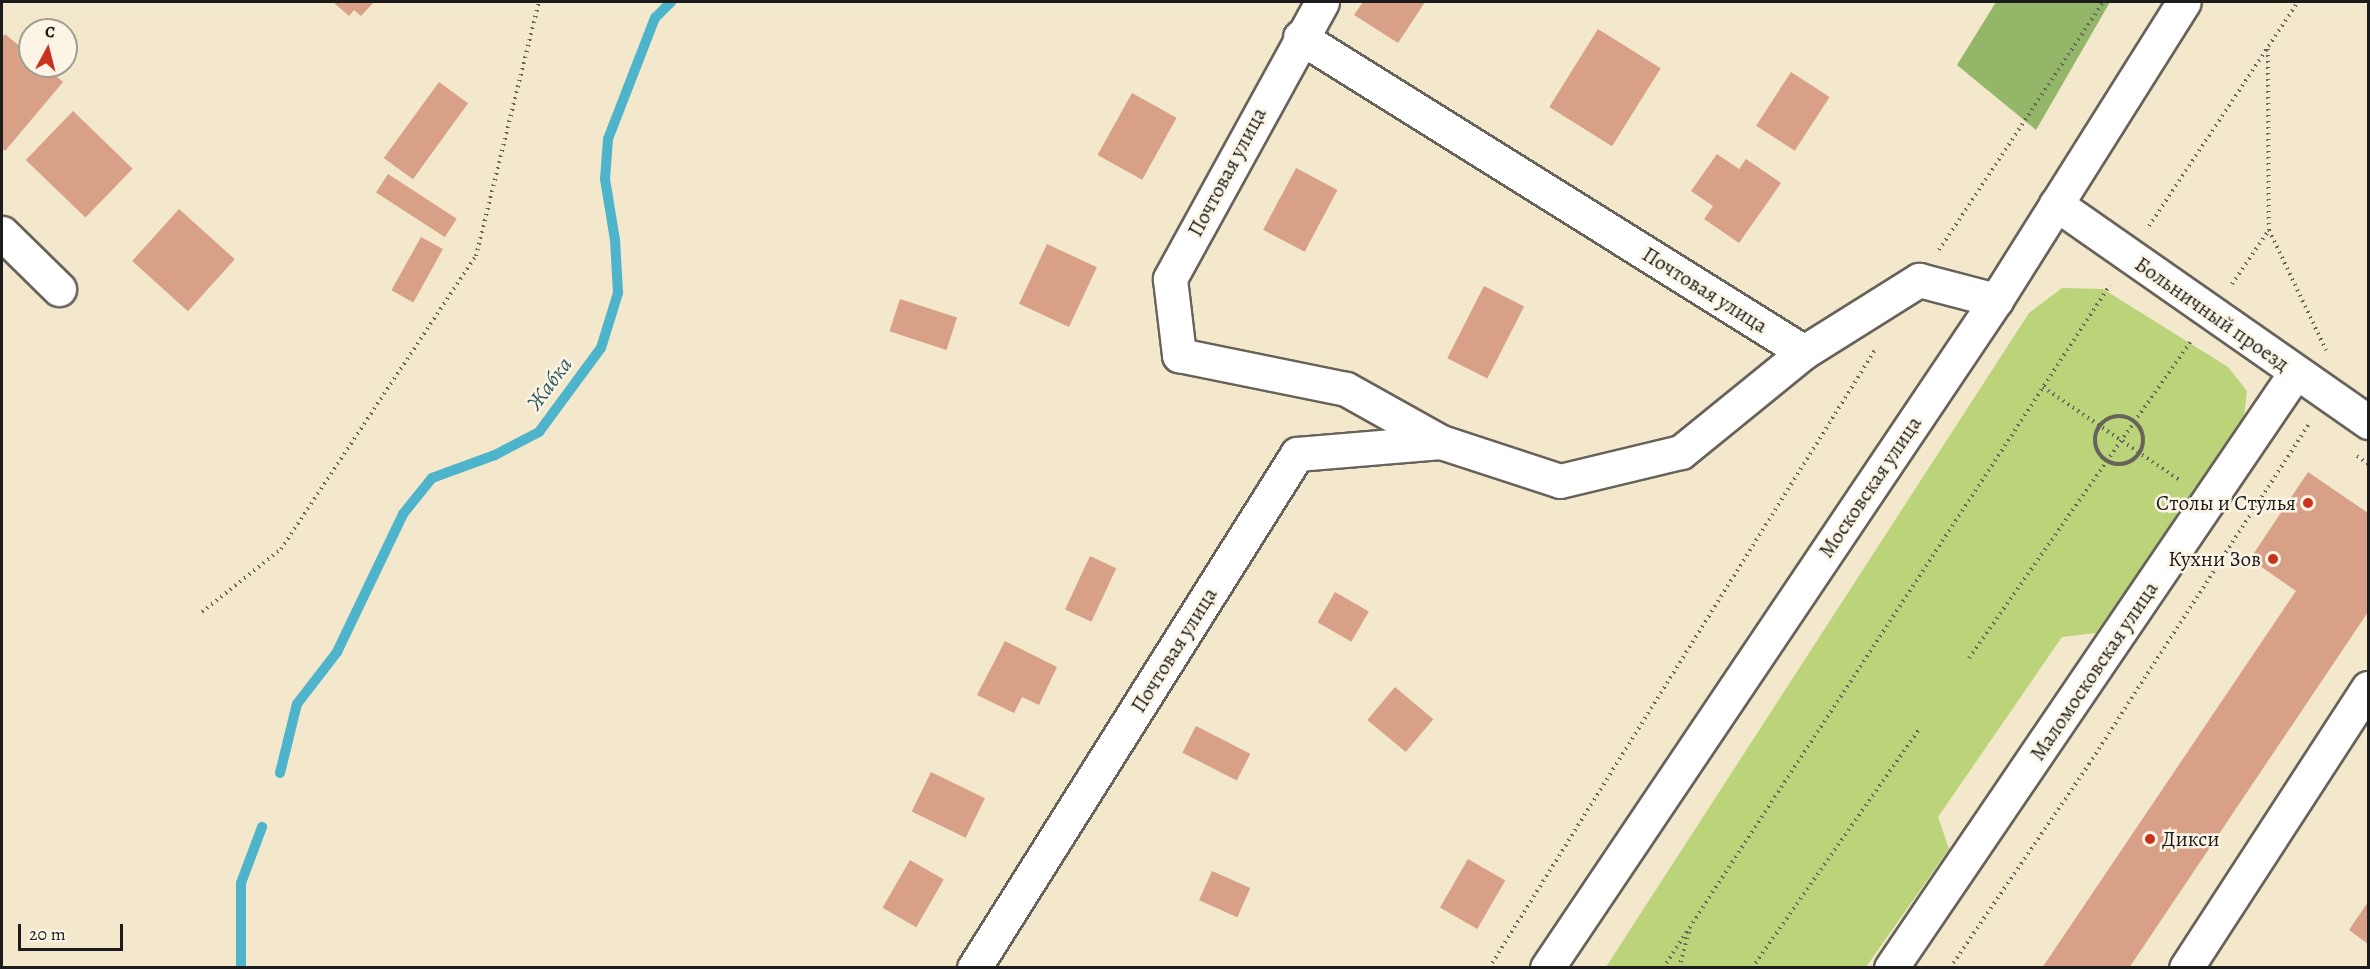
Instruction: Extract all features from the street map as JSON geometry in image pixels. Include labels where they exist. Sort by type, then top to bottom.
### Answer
[{"type":"street","name":"Почтовая улица","points":[[1322,2],[1300,37],[1170,279],[1179,355],[1346,389],[1441,442],[1560,481],[1681,452],[1804,352],[1919,280]]},
{"type":"street","name":"Московская улица","points":[[1547,968],[1996,300],[2184,2]]},
{"type":"street","name":"Почтовая улица","points":[[1300,37],[1804,352]]},
{"type":"street","name":"Больничный проезд","points":[[2055,204],[2368,422]]},
{"type":"street","points":[[2,233],[59,289]]},
{"type":"street","points":[[1919,280],[1996,300]]},
{"type":"street","name":"Маломосковская улица","points":[[1891,968],[2211,501],[2295,373]]},
{"type":"street","name":"Почтовая улица","points":[[977,967],[1297,454],[1441,442]]},
{"type":"street","points":[[2187,968],[2368,688]]},
{"type":"path","points":[[202,612],[281,549],[476,256],[539,2]]},
{"type":"path","points":[[1919,280],[2103,2]]},
{"type":"path","points":[[1663,968],[1691,922],[2298,2]]},
{"type":"path","points":[[2268,48],[2270,230],[2331,360]]},
{"type":"path","points":[[1969,658],[2118,440],[2270,230]]},
{"type":"path","points":[[1489,968],[1881,341]]},
{"type":"path","points":[[2043,387],[2211,501]]},
{"type":"path","points":[[2109,417],[2128,417],[2142,430],[2142,450],[2129,464],[2110,464],[2095,450],[2095,431],[2099,427],[2109,417]]},
{"type":"path","points":[[1950,968],[2089,764],[2307,423],[2316,429]]},
{"type":"path","points":[[1752,968],[1920,728]]},
{"type":"path","points":[[1679,968],[1691,922]]},
{"type":"green space","points":[[1996,2],[2110,2],[2036,130],[1957,65]]},
{"type":"green space","points":[[2062,288],[2103,289],[2228,367],[2247,391],[2244,417],[2096,633],[2062,637],[1938,817],[1949,849],[1866,967],[1606,967],[2029,313]]},
{"type":"building","points":[[333,2],[374,2],[361,16],[354,10],[349,16]]},
{"type":"building","points":[[1363,2],[1425,2],[1398,43],[1354,15]]},
{"type":"building","points":[[1598,29],[1661,68],[1612,146],[1549,107]]},
{"type":"building","points":[[5,34],[18,45],[18,78],[58,78],[63,82],[5,151],[2,148],[2,38]]},
{"type":"building","points":[[1791,72],[1830,97],[1795,151],[1756,126]]},
{"type":"building","points":[[439,82],[468,103],[413,179],[384,158]]},
{"type":"building","points":[[1132,93],[1177,118],[1142,180],[1098,155]]},
{"type":"building","points":[[73,111],[133,169],[85,218],[26,160]]},
{"type":"building","points":[[1717,154],[1739,169],[1746,159],[1781,183],[1739,243],[1704,219],[1713,206],[1691,191]]},
{"type":"building","points":[[1296,168],[1337,190],[1305,252],[1263,230]]},
{"type":"building","points":[[388,174],[457,219],[445,237],[376,192]]},
{"type":"building","points":[[179,209],[235,259],[188,311],[132,261]]},
{"type":"building","points":[[421,237],[443,249],[413,302],[391,290]]},
{"type":"building","points":[[1047,244],[1097,267],[1069,327],[1019,304]]},
{"type":"building","points":[[1484,286],[1524,306],[1487,379],[1447,358]]},
{"type":"building","points":[[900,299],[957,318],[947,350],[889,331]]},
{"type":"building","points":[[2308,472],[2368,513],[2368,612],[2129,968],[2042,968],[2296,591],[2250,559]]},
{"type":"building","points":[[1090,556],[1116,568],[1091,622],[1065,609]]},
{"type":"building","points":[[1335,592],[1369,612],[1351,642],[1318,622]]},
{"type":"building","points":[[1005,641],[1057,667],[1039,705],[1022,697],[1014,713],[977,695]]},
{"type":"building","points":[[1395,687],[1433,719],[1406,752],[1367,720]]},
{"type":"building","points":[[1196,726],[1250,754],[1237,780],[1182,753]]},
{"type":"building","points":[[931,772],[985,798],[966,838],[912,812]]},
{"type":"building","points":[[1468,859],[1505,881],[1477,929],[1440,907]]},
{"type":"building","points":[[910,860],[944,880],[916,927],[882,908]]},
{"type":"building","points":[[1212,871],[1250,888],[1237,917],[1199,900]]},
{"type":"building","points":[[2368,902],[2368,944],[2349,930]]},
{"type":"waterway","name":"Жабка","points":[[280,773],[297,704],[337,652],[403,514],[432,478],[495,455],[539,432],[601,348],[618,293],[615,240],[605,179],[608,139],[655,18],[671,2]]},
{"type":"waterway","name":"Жабка","points":[[241,968],[241,883],[262,827]]},
{"type":"place","name":"Столы и Стулья","points":[[2308,503]]},
{"type":"place","name":"Кухни Зов","points":[[2273,559]]},
{"type":"place","name":"Дикси","points":[[2150,839]]}]
